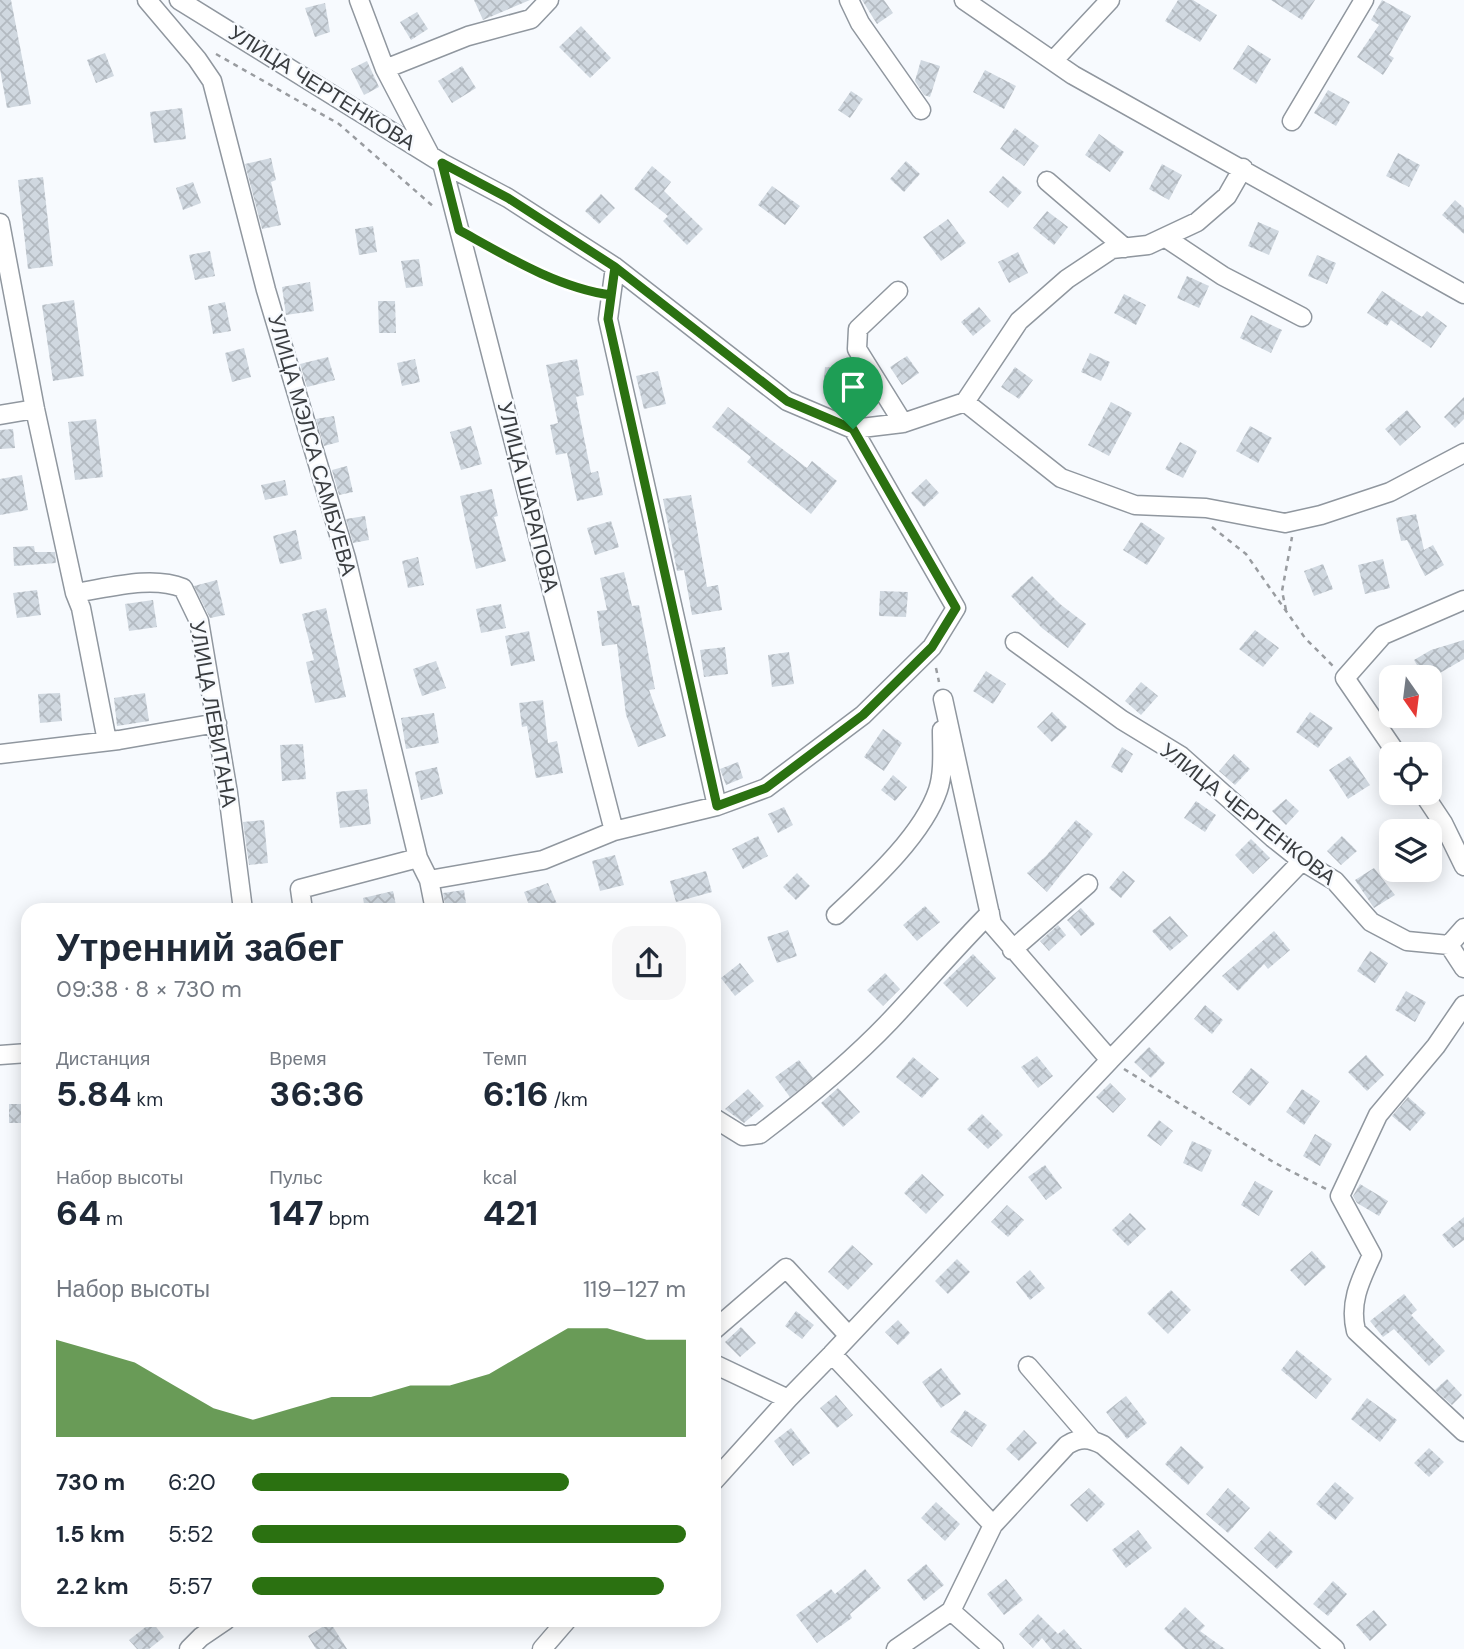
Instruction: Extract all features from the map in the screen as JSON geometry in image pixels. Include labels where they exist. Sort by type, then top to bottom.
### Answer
[{"type":"street","name":"УЛИЦА МЭЛСА САМБУЕВА","points":[[148,0],[212,81],[266,290],[346,558],[418,858],[429,880],[434,903]]},
{"type":"street","name":"УЛИЦА ЧЕРТЕНКОВА","points":[[179,0],[436,159],[508,198],[615,267],[787,401],[853,429]]},
{"type":"street","name":"УЛИЦА ШАРАПОВА","points":[[359,0],[385,69],[436,159],[459,230],[614,831]]},
{"type":"street","points":[[385,69],[468,36],[531,19],[549,0]]},
{"type":"street","points":[[849,0],[860,23],[921,110]]},
{"type":"street","points":[[964,0],[1053,61],[1464,294]]},
{"type":"street","points":[[1053,61],[1110,0]]},
{"type":"street","points":[[1292,121],[1364,0]]},
{"type":"street","points":[[429,880],[543,860],[614,831],[717,806],[766,788],[863,715],[932,647],[956,608],[853,429],[903,423],[965,402],[1019,321],[1067,279],[1112,250],[1166,238],[1197,222],[1227,196],[1244,169]]},
{"type":"street","points":[[1046,181],[1125,248]]},
{"type":"street","points":[[0,223],[35,410],[75,593],[81,607],[107,741]]},
{"type":"street","points":[[1166,238],[1223,276],[1302,317]]},
{"type":"street","points":[[615,267],[608,319],[717,806]]},
{"type":"street","points":[[898,291],[858,329],[857,349],[903,423]]},
{"type":"street","points":[[965,402],[1061,478],[1135,505],[1191,508],[1286,523],[1390,492],[1464,453]]},
{"type":"street","points":[[0,415],[35,410]]},
{"type":"street","name":"УЛИЦА ЛЕВИТАНА","points":[[75,593],[149,583],[170,582],[183,587],[199,621],[217,723],[242,903]]},
{"type":"street","points":[[1389,742],[1345,678],[1383,635],[1464,600]]},
{"type":"street","name":"УЛИЦА ЧЕРТЕНКОВА","points":[[1015,642],[1122,720],[1181,756],[1302,861],[1335,881],[1371,922],[1407,941],[1449,945]]},
{"type":"street","points":[[943,699],[992,924],[1110,1060]]},
{"type":"street","points":[[836,915],[889,862],[921,821],[938,790],[943,699]]},
{"type":"street","points":[[0,754],[107,741],[217,723]]},
{"type":"street","points":[[1431,805],[1464,866]]},
{"type":"street","points":[[302,903],[300,889],[418,858]]},
{"type":"street","points":[[721,1473],[788,1399],[1302,861]]},
{"type":"street","points":[[1012,950],[1088,884]]},
{"type":"street","points":[[721,1122],[743,1136],[760,1134],[807,1098],[857,1053],[990,914]]},
{"type":"street","points":[[1464,928],[1449,945],[1464,968]]},
{"type":"street","points":[[1464,1005],[1436,1046],[1378,1115],[1340,1196],[1372,1255],[1358,1285],[1352,1313],[1356,1331],[1464,1432]]},
{"type":"street","points":[[0,1055],[21,1054]]},
{"type":"street","points":[[721,1324],[786,1268],[849,1336]]},
{"type":"street","points":[[832,1354],[993,1525]]},
{"type":"street","points":[[1028,1366],[1091,1439],[1103,1445],[1335,1649]]},
{"type":"street","points":[[721,1367],[788,1399]]},
{"type":"street","points":[[896,1649],[951,1611],[993,1525],[1068,1445],[1078,1439],[1091,1439]]},
{"type":"street","points":[[951,1611],[994,1649]]},
{"type":"street","points":[[189,1649],[213,1627]]},
{"type":"street","points":[[542,1649],[561,1627]]},
{"type":"path","points":[[209,50],[339,124],[397,172],[459,230],[501,253],[586,291],[611,295]]},
{"type":"path","points":[[1191,508],[1246,554],[1305,638],[1345,678]]},
{"type":"path","points":[[1286,611],[1282,591],[1295,520]]},
{"type":"path","points":[[932,647],[943,699]]},
{"type":"path","points":[[1110,1060],[1275,1163],[1340,1196]]},
{"type":"building","points":[[0,0],[11,0],[31,104],[7,108],[0,69]]},
{"type":"building","points":[[474,0],[530,0],[483,20]]},
{"type":"building","points":[[862,0],[884,0],[893,13],[877,24]]},
{"type":"building","points":[[1178,0],[1193,0],[1217,15],[1200,42],[1165,21]]},
{"type":"building","points":[[1271,0],[1315,0],[1302,20]]},
{"type":"building","points":[[1382,0],[1411,16],[1389,55],[1394,58],[1383,75],[1357,57],[1379,25],[1371,20]]},
{"type":"building","points":[[325,3],[330,32],[315,37],[305,8]]},
{"type":"building","points":[[417,12],[428,29],[411,40],[400,22]]},
{"type":"building","points":[[581,26],[611,58],[590,78],[559,47]]},
{"type":"building","points":[[1248,45],[1271,59],[1256,84],[1233,69]]},
{"type":"building","points":[[105,53],[114,76],[96,83],[87,60]]},
{"type":"building","points":[[921,60],[940,66],[930,97],[924,95],[915,81]]},
{"type":"building","points":[[367,61],[379,87],[364,95],[351,69]]},
{"type":"building","points":[[462,66],[476,88],[452,103],[438,81]]},
{"type":"building","points":[[985,70],[1016,86],[1004,109],[973,92]]},
{"type":"building","points":[[1328,90],[1350,102],[1336,126],[1314,113]]},
{"type":"building","points":[[851,91],[863,99],[850,118],[838,110]]},
{"type":"building","points":[[182,108],[186,139],[154,143],[150,112]]},
{"type":"building","points":[[1015,128],[1039,146],[1024,166],[1000,149]]},
{"type":"building","points":[[1099,134],[1124,152],[1110,172],[1085,155]]},
{"type":"building","points":[[1398,153],[1420,165],[1409,187],[1386,176]]},
{"type":"building","points":[[271,158],[276,180],[271,182],[281,225],[262,229],[245,164]]},
{"type":"building","points":[[906,161],[920,174],[904,192],[890,179]]},
{"type":"building","points":[[1162,164],[1182,175],[1169,200],[1149,189]]},
{"type":"building","points":[[652,166],[671,182],[664,191],[703,229],[687,245],[663,221],[668,216],[634,189]]},
{"type":"building","points":[[1003,176],[1022,192],[1008,208],[989,192]]},
{"type":"building","points":[[43,177],[53,266],[28,269],[18,180]]},
{"type":"building","points":[[193,182],[201,203],[183,210],[176,188]]},
{"type":"building","points":[[772,186],[800,206],[785,225],[758,205]]},
{"type":"building","points":[[601,194],[615,208],[599,224],[585,211]]},
{"type":"building","points":[[1455,200],[1464,208],[1464,234],[1442,215]]},
{"type":"building","points":[[1047,211],[1068,227],[1054,245],[1033,228]]},
{"type":"building","points":[[948,219],[966,243],[941,261],[923,237]]},
{"type":"building","points":[[1258,222],[1279,231],[1269,255],[1248,246]]},
{"type":"building","points":[[373,226],[377,252],[359,255],[355,229]]},
{"type":"building","points":[[210,251],[215,276],[195,280],[189,255]]},
{"type":"building","points":[[1018,252],[1028,273],[1009,283],[998,262]]},
{"type":"building","points":[[1317,255],[1336,263],[1327,284],[1308,276]]},
{"type":"building","points":[[419,259],[423,286],[406,288],[401,261]]},
{"type":"building","points":[[1187,276],[1209,286],[1199,308],[1177,298]]},
{"type":"building","points":[[310,282],[314,311],[286,315],[282,287]]},
{"type":"building","points":[[1382,291],[1422,317],[1427,311],[1447,326],[1431,348],[1391,320],[1387,326],[1367,313]]},
{"type":"building","points":[[1124,294],[1146,305],[1136,325],[1114,313]]},
{"type":"building","points":[[74,300],[84,376],[53,381],[42,305]]},
{"type":"building","points":[[378,301],[395,301],[396,333],[379,333]]},
{"type":"building","points":[[225,302],[231,331],[213,334],[208,306]]},
{"type":"building","points":[[979,307],[991,321],[973,336],[961,322]]},
{"type":"building","points":[[1251,315],[1282,330],[1271,353],[1240,338]]},
{"type":"building","points":[[244,348],[251,377],[232,382],[225,353]]},
{"type":"building","points":[[1090,353],[1110,362],[1101,381],[1081,372]]},
{"type":"building","points":[[907,356],[919,373],[902,385],[890,367]]},
{"type":"building","points":[[328,357],[335,380],[307,387],[300,364]]},
{"type":"building","points":[[415,359],[420,382],[402,386],[397,363]]},
{"type":"building","points":[[577,359],[584,395],[576,397],[591,473],[598,471],[603,495],[577,501],[567,453],[556,455],[550,425],[558,423],[546,365]]},
{"type":"building","points":[[825,367],[856,370],[855,391],[823,388]]},
{"type":"building","points":[[1015,367],[1033,380],[1019,399],[1001,387]]},
{"type":"building","points":[[658,371],[666,404],[644,409],[636,376]]},
{"type":"building","points":[[1464,397],[1464,419],[1455,428],[1444,417]]},
{"type":"building","points":[[1111,402],[1132,413],[1109,456],[1088,445]]},
{"type":"building","points":[[728,407],[807,468],[812,461],[837,481],[811,514],[747,462],[751,457],[712,427]]},
{"type":"building","points":[[1407,410],[1421,427],[1400,446],[1385,429]]},
{"type":"building","points":[[334,416],[339,442],[324,446],[316,419]]},
{"type":"building","points":[[96,419],[103,477],[75,480],[68,422]]},
{"type":"building","points":[[471,426],[482,464],[461,470],[450,432]]},
{"type":"building","points":[[1250,426],[1272,438],[1258,463],[1236,451]]},
{"type":"building","points":[[13,429],[15,448],[0,449],[0,430]]},
{"type":"building","points":[[1180,442],[1197,451],[1183,478],[1165,469]]},
{"type":"building","points":[[347,466],[353,492],[339,495],[332,470]]},
{"type":"building","points":[[22,475],[28,510],[0,515],[0,479]]},
{"type":"building","points":[[926,479],[939,493],[924,507],[911,493]]},
{"type":"building","points":[[285,480],[288,495],[265,500],[261,485]]},
{"type":"building","points":[[492,489],[498,516],[494,517],[506,561],[476,569],[460,496]]},
{"type":"building","points":[[691,495],[707,587],[718,585],[722,610],[692,615],[684,570],[677,571],[663,499]]},
{"type":"building","points":[[1416,514],[1424,550],[1433,545],[1444,565],[1425,576],[1407,540],[1401,541],[1396,518]]},
{"type":"building","points":[[365,516],[369,540],[353,543],[346,519]]},
{"type":"building","points":[[611,521],[619,547],[595,555],[587,528]]},
{"type":"building","points":[[1141,522],[1165,538],[1147,565],[1123,550]]},
{"type":"building","points":[[296,530],[302,559],[280,564],[273,536]]},
{"type":"building","points":[[34,546],[35,552],[55,552],[56,563],[14,566],[13,547]]},
{"type":"building","points":[[418,557],[424,585],[408,588],[402,561]]},
{"type":"building","points":[[1383,559],[1390,588],[1365,594],[1358,565]]},
{"type":"building","points":[[1323,564],[1333,589],[1314,596],[1304,571]]},
{"type":"building","points":[[624,572],[632,606],[639,605],[655,689],[649,690],[666,736],[638,747],[626,715],[617,644],[602,646],[597,611],[607,610],[600,578]]},
{"type":"building","points":[[1032,576],[1060,604],[1086,624],[1068,648],[1042,628],[1011,596]]},
{"type":"building","points":[[217,580],[225,615],[210,618],[194,586]]},
{"type":"building","points":[[37,590],[41,615],[17,618],[13,593]]},
{"type":"building","points":[[880,591],[908,592],[906,617],[879,616]]},
{"type":"building","points":[[153,600],[157,627],[129,631],[125,604]]},
{"type":"building","points":[[501,604],[506,628],[481,633],[476,609]]},
{"type":"building","points":[[326,608],[346,697],[315,703],[306,662],[314,660],[302,614]]},
{"type":"building","points":[[1255,630],[1279,648],[1263,667],[1239,649]]},
{"type":"building","points":[[529,631],[535,661],[511,666],[505,636]]},
{"type":"building","points":[[1464,640],[1464,659],[1442,672],[1442,665],[1417,665],[1414,660],[1431,650]]},
{"type":"building","points":[[725,647],[728,674],[704,677],[700,650]]},
{"type":"building","points":[[789,652],[794,684],[772,687],[768,655]]},
{"type":"building","points":[[436,661],[446,688],[422,696],[413,669]]},
{"type":"building","points":[[986,671],[1006,684],[993,704],[973,691]]},
{"type":"building","points":[[1141,682],[1158,696],[1141,715],[1125,701]]},
{"type":"building","points":[[60,693],[62,721],[40,723],[38,694]]},
{"type":"building","points":[[145,693],[149,721],[117,726],[114,698]]},
{"type":"building","points":[[543,700],[548,743],[557,741],[563,773],[536,778],[527,726],[522,727],[519,703]]},
{"type":"building","points":[[1052,712],[1067,727],[1052,742],[1037,727]]},
{"type":"building","points":[[1310,712],[1333,728],[1318,748],[1296,732]]},
{"type":"building","points":[[434,713],[439,743],[406,749],[401,718]]},
{"type":"building","points":[[883,729],[902,743],[884,771],[864,757]]},
{"type":"building","points":[[303,744],[306,779],[282,781],[280,745]]},
{"type":"building","points":[[1122,747],[1133,754],[1122,773],[1111,767]]},
{"type":"building","points":[[1234,754],[1250,769],[1235,785],[1219,771]]},
{"type":"building","points":[[1350,756],[1370,785],[1348,799],[1329,770]]},
{"type":"building","points":[[738,762],[743,778],[726,785],[720,769]]},
{"type":"building","points":[[437,767],[443,794],[421,800],[415,772]]},
{"type":"building","points":[[893,775],[907,787],[895,801],[881,790]]},
{"type":"building","points":[[367,789],[371,824],[340,828],[336,792]]},
{"type":"building","points":[[1286,799],[1299,811],[1286,825],[1272,811]]},
{"type":"building","points":[[1196,801],[1216,815],[1205,832],[1184,818]]},
{"type":"building","points":[[784,807],[793,825],[778,833],[768,814]]},
{"type":"building","points":[[264,820],[268,863],[249,865],[243,822]]},
{"type":"building","points":[[1076,820],[1093,834],[1047,892],[1027,873],[1046,856]]},
{"type":"building","points":[[758,836],[768,856],[743,869],[732,849]]},
{"type":"building","points":[[1342,836],[1357,851],[1341,865],[1327,851]]},
{"type":"building","points":[[1251,839],[1270,858],[1253,874],[1235,855]]},
{"type":"building","points":[[615,855],[624,885],[600,891],[592,861]]},
{"type":"building","points":[[1374,868],[1379,874],[1379,882],[1385,882],[1395,895],[1374,908],[1355,880]]},
{"type":"building","points":[[706,871],[712,892],[676,902],[670,881]]},
{"type":"building","points":[[1123,871],[1135,881],[1121,898],[1109,888]]},
{"type":"building","points":[[797,873],[810,886],[796,900],[783,887]]},
{"type":"building","points":[[548,883],[557,903],[528,903],[524,892]]},
{"type":"building","points":[[464,890],[466,903],[445,903],[443,893]]},
{"type":"building","points":[[393,891],[396,903],[364,903],[363,898]]},
{"type":"building","points":[[925,906],[940,922],[917,941],[903,925]]},
{"type":"building","points":[[1081,908],[1095,924],[1081,936],[1067,920]]},
{"type":"building","points":[[1170,916],[1188,936],[1170,951],[1152,931]]},
{"type":"building","points":[[1058,925],[1066,935],[1049,951],[1040,941]]},
{"type":"building","points":[[788,930],[797,956],[777,963],[767,937]]},
{"type":"building","points":[[1274,931],[1290,950],[1268,969],[1264,964],[1238,991],[1222,976]]},
{"type":"building","points":[[1370,951],[1388,963],[1375,983],[1357,971]]},
{"type":"building","points":[[973,954],[996,978],[967,1007],[943,983]]},
{"type":"building","points":[[740,963],[754,981],[735,996],[721,978]]},
{"type":"building","points":[[885,973],[900,989],[883,1006],[867,990]]},
{"type":"building","points":[[1406,991],[1426,1002],[1415,1022],[1395,1010]]},
{"type":"building","points":[[1205,1005],[1223,1020],[1212,1034],[1194,1019]]},
{"type":"building","points":[[1149,1047],[1165,1063],[1151,1078],[1134,1062]]},
{"type":"building","points":[[1366,1055],[1384,1075],[1367,1091],[1348,1072]]},
{"type":"building","points":[[1037,1056],[1053,1076],[1038,1088],[1021,1067]]},
{"type":"building","points":[[913,1057],[939,1079],[922,1098],[896,1077]]},
{"type":"building","points":[[799,1060],[813,1078],[790,1097],[775,1077]]},
{"type":"building","points":[[1251,1068],[1269,1082],[1250,1106],[1232,1092]]},
{"type":"building","points":[[1110,1083],[1126,1099],[1113,1113],[1096,1097]]},
{"type":"building","points":[[838,1088],[860,1112],[843,1127],[821,1103]]},
{"type":"building","points":[[748,1089],[764,1106],[744,1123],[725,1109]]},
{"type":"building","points":[[1302,1089],[1320,1101],[1304,1125],[1286,1112]]},
{"type":"building","points":[[1408,1097],[1426,1113],[1410,1131],[1392,1116]]},
{"type":"building","points":[[9,1104],[21,1104],[21,1123],[9,1123]]},
{"type":"building","points":[[982,1114],[1003,1135],[988,1149],[967,1129]]},
{"type":"building","points":[[1159,1120],[1173,1131],[1161,1146],[1147,1136]]},
{"type":"building","points":[[1315,1134],[1332,1144],[1320,1166],[1303,1156]]},
{"type":"building","points":[[1192,1141],[1212,1150],[1202,1172],[1183,1163]]},
{"type":"building","points":[[1045,1165],[1062,1188],[1046,1200],[1028,1177]]},
{"type":"building","points":[[922,1174],[944,1195],[926,1214],[904,1193]]},
{"type":"building","points":[[1255,1181],[1273,1191],[1259,1216],[1241,1205]]},
{"type":"building","points":[[1360,1184],[1388,1201],[1379,1216],[1357,1203],[1353,1196]]},
{"type":"building","points":[[1007,1205],[1024,1220],[1008,1237],[991,1222]]},
{"type":"building","points":[[1130,1213],[1146,1229],[1128,1246],[1112,1230]]},
{"type":"building","points":[[1464,1217],[1464,1240],[1453,1248],[1442,1235]]},
{"type":"building","points":[[852,1245],[873,1264],[848,1290],[828,1272]]},
{"type":"building","points":[[1312,1251],[1326,1267],[1305,1286],[1290,1270]]},
{"type":"building","points":[[957,1259],[970,1272],[948,1294],[935,1281]]},
{"type":"building","points":[[1030,1270],[1045,1288],[1030,1300],[1016,1282]]},
{"type":"building","points":[[1171,1290],[1191,1310],[1168,1334],[1147,1313]]},
{"type":"building","points":[[1404,1294],[1417,1310],[1411,1315],[1445,1351],[1429,1366],[1394,1329],[1383,1337],[1370,1321]]},
{"type":"building","points":[[796,1311],[814,1325],[802,1339],[785,1326]]},
{"type":"building","points":[[898,1320],[910,1333],[898,1345],[885,1332]]},
{"type":"building","points":[[741,1327],[756,1343],[740,1357],[725,1342]]},
{"type":"building","points":[[1297,1350],[1332,1379],[1316,1399],[1281,1370]]},
{"type":"building","points":[[941,1368],[961,1394],[941,1408],[922,1382]]},
{"type":"building","points":[[1447,1379],[1462,1395],[1452,1405],[1435,1390]]},
{"type":"building","points":[[836,1395],[853,1415],[837,1428],[820,1408]]},
{"type":"building","points":[[1126,1396],[1147,1423],[1127,1439],[1106,1412]]},
{"type":"building","points":[[1367,1398],[1397,1420],[1380,1442],[1351,1419]]},
{"type":"building","points":[[965,1410],[987,1425],[972,1447],[950,1432]]},
{"type":"building","points":[[791,1428],[810,1453],[793,1466],[774,1441]]},
{"type":"building","points":[[1024,1430],[1037,1443],[1019,1461],[1006,1449]]},
{"type":"building","points":[[1181,1446],[1204,1467],[1188,1485],[1165,1464]]},
{"type":"building","points":[[1429,1448],[1444,1462],[1429,1477],[1414,1463]]},
{"type":"building","points":[[1335,1482],[1354,1498],[1335,1520],[1316,1504]]},
{"type":"building","points":[[1089,1488],[1105,1504],[1087,1522],[1070,1505]]},
{"type":"building","points":[[1228,1488],[1250,1508],[1228,1533],[1206,1514]]},
{"type":"building","points":[[936,1502],[960,1524],[945,1541],[921,1518]]},
{"type":"building","points":[[1138,1530],[1152,1548],[1126,1568],[1112,1550]]},
{"type":"building","points":[[1270,1531],[1293,1552],[1277,1569],[1254,1548]]},
{"type":"building","points":[[926,1564],[944,1585],[924,1601],[907,1580]]},
{"type":"building","points":[[865,1569],[881,1588],[850,1614],[852,1618],[817,1643],[796,1615],[831,1589],[835,1594]]},
{"type":"building","points":[[1006,1579],[1023,1600],[1004,1615],[987,1594]]},
{"type":"building","points":[[1333,1581],[1347,1594],[1328,1616],[1313,1604]]},
{"type":"building","points":[[1185,1607],[1205,1626],[1200,1631],[1225,1649],[1185,1649],[1164,1629]]},
{"type":"building","points":[[1374,1610],[1387,1625],[1370,1641],[1356,1625]]},
{"type":"building","points":[[1038,1614],[1058,1634],[1064,1629],[1082,1649],[1051,1649],[1042,1638],[1033,1648],[1019,1634]]},
{"type":"building","points":[[146,1627],[156,1627],[164,1637],[149,1649],[137,1649],[129,1640]]},
{"type":"building","points":[[322,1627],[333,1627],[347,1649],[316,1649],[308,1636]]},
{"type":"route","points":[[853,429],[787,401],[615,267],[611,295],[586,291],[501,253],[459,230],[442,163],[508,198],[615,267],[608,319],[717,806],[766,788],[863,715],[932,647],[956,608],[853,429]]}]
